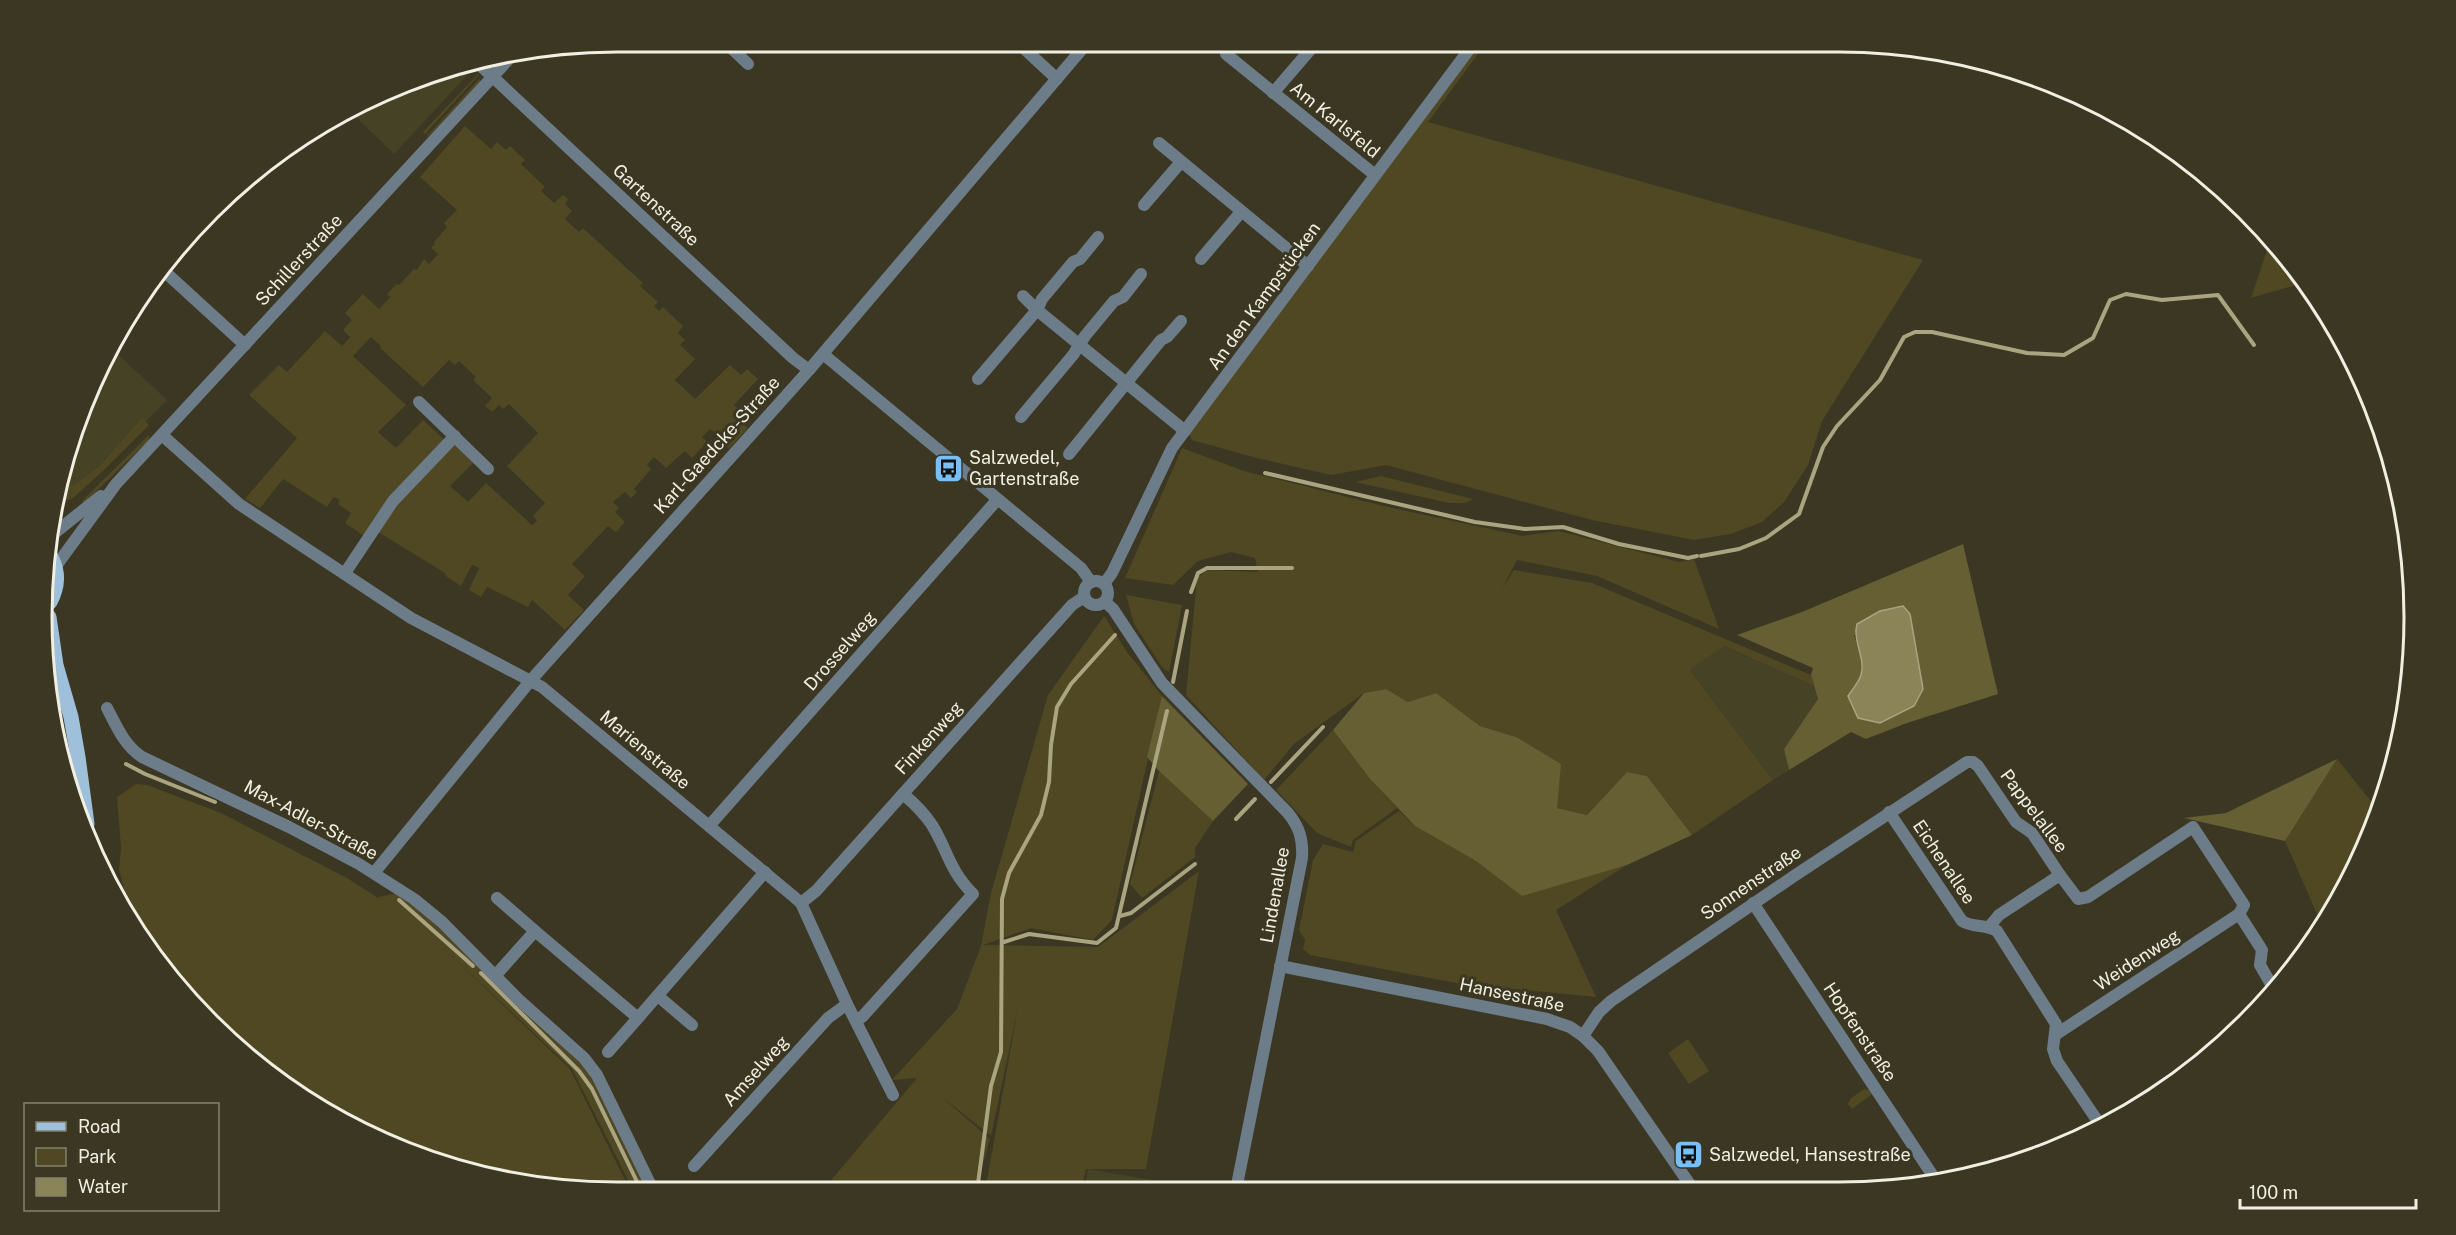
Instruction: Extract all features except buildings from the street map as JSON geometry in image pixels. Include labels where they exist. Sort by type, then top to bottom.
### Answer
[{"type":"main road","points":[[53,594],[56,587],[55,575]]},
{"type":"main road","points":[[55,671],[72,727],[84,804]]},
{"type":"street","points":[[737,53],[748,64]]},
{"type":"street","points":[[1029,53],[1057,79]]},
{"type":"street","name":"Karl-Gaedcke-Straße","points":[[374,873],[531,680],[823,354],[1079,53]]},
{"type":"street","name":"Am Karlsfeld","points":[[1273,93],[1307,53]]},
{"type":"street","name":"An den Kampstücken","points":[[1104,584],[1112,573],[1167,458],[1185,431],[1466,53]]},
{"type":"street","name":"Am Karlsfeld","points":[[1226,54],[1375,175]]},
{"type":"street","name":"Schillerstraße","points":[[56,559],[116,484],[505,64]]},
{"type":"street","name":"Gartenstraße","points":[[484,69],[793,358],[809,370]]},
{"type":"street","points":[[1159,143],[1308,266]]},
{"type":"street","points":[[1144,205],[1181,162]]},
{"type":"street","points":[[1201,259],[1241,212]]},
{"type":"street","points":[[978,379],[1037,310],[1042,299],[1098,237]]},
{"type":"street","points":[[1021,417],[1114,301],[1123,297],[1141,274]]},
{"type":"street","points":[[168,275],[245,345]]},
{"type":"street","points":[[1023,296],[1185,431]]},
{"type":"street","points":[[1069,454],[1161,340],[1167,337],[1180,321]]},
{"type":"street","points":[[823,354],[1081,568],[1091,582]]},
{"type":"street","points":[[419,402],[488,469]]},
{"type":"street","name":"Marienstraße","points":[[162,435],[239,504],[418,622],[531,680],[801,903],[847,1004],[893,1095]]},
{"type":"street","points":[[345,573],[393,501],[454,436]]},
{"type":"street","name":"Schillerstraße","points":[[59,529],[116,484]]},
{"type":"street","name":"Drosselweg","points":[[709,826],[998,500]]},
{"type":"street","points":[[1098,581],[1104,584],[1108,592],[1105,602],[1094,605],[1089,603],[1084,597],[1085,589],[1091,582],[1098,581]]},
{"type":"street","name":"Finkenweg","points":[[801,903],[816,891],[1072,605],[1084,597]]},
{"type":"street","name":"Lindenallee","points":[[1105,602],[1113,609],[1162,683],[1288,813],[1299,830],[1303,842],[1302,858],[1238,1182]]},
{"type":"street","name":"Max-Adler-Straße","points":[[106,708],[124,741],[131,750],[142,757],[289,827],[374,873],[430,911],[518,999],[584,1058],[597,1075],[649,1182]]},
{"type":"street","name":"Pappelallee","points":[[1950,772],[1967,762],[1973,762],[1978,766],[2016,822],[2032,833],[2078,899],[2083,899],[2100,889],[2193,827],[2241,899],[2244,905],[2239,914]]},
{"type":"street","name":"Sonnenstraße","points":[[1583,1036],[1599,1012],[1611,1001],[1950,772]]},
{"type":"street","points":[[856,1021],[973,894],[951,868],[932,825],[903,794]]},
{"type":"street","name":"Eichenallee","points":[[1889,812],[1962,921],[1975,927],[1989,927]]},
{"type":"street","points":[[608,1052],[765,872]]},
{"type":"street","name":"Pappelallee","points":[[1989,927],[1999,915],[2060,875]]},
{"type":"street","points":[[497,898],[638,1018]]},
{"type":"street","name":"Hopfenstraße","points":[[1753,903],[1932,1175]]},
{"type":"street","points":[[2239,914],[2262,950],[2260,965],[2270,982]]},
{"type":"street","name":"Weidenweg","points":[[2055,1035],[2239,914]]},
{"type":"street","points":[[1989,927],[1997,931],[2056,1024],[2053,1049],[2057,1060],[2097,1120]]},
{"type":"street","points":[[495,976],[535,931]]},
{"type":"street","name":"Hansestraße","points":[[1280,966],[1547,1019],[1570,1027],[1583,1036],[1605,1059],[1686,1182]]},
{"type":"street","points":[[658,996],[692,1025]]},
{"type":"street","name":"Amselweg","points":[[694,1166],[828,1018],[847,1004]]},
{"type":"shaded area","points":[[470,72],[394,154],[356,117],[436,82]]},
{"type":"shaded area","points":[[118,355],[167,400],[73,496],[66,494],[82,436]]},
{"type":"shaded area","points":[[1963,544],[1998,694],[1907,723],[1866,739],[1851,732],[1789,770],[1784,749],[1818,699],[1811,675],[1813,668],[1737,635],[1802,612]],"holes":[[[1910,615],[1923,689],[1861,675],[1861,656],[1854,635]]]},
{"type":"shaded area","points":[[1723,646],[1814,686],[1818,699],[1784,749],[1789,770],[1773,780],[1690,670]]},
{"type":"shaded area","points":[[1386,689],[1408,702],[1436,693],[1480,726],[1516,737],[1561,764],[1557,808],[1587,815],[1627,772],[1647,776],[1692,835],[1627,865],[1522,896],[1476,861],[1415,826],[1370,779],[1333,730],[1364,693]]},
{"type":"shaded area","points":[[1162,696],[1248,784],[1213,821],[1147,757]]},
{"type":"shaded area","points":[[2337,759],[2285,841],[2184,818],[2226,813]]},
{"type":"shaded area","points":[[1088,1169],[1164,1182],[1086,1182]]},
{"type":"green space","points":[[1472,53],[1479,53],[1428,122],[1923,260],[1822,421],[1808,465],[1784,502],[1762,522],[1731,534],[1694,540],[1592,520],[1386,465],[1331,475],[1192,440],[1189,434]]},
{"type":"green space","points":[[479,73],[479,75],[425,134],[423,132]]},
{"type":"green space","points":[[480,78],[480,82],[426,137]]},
{"type":"green space","points":[[465,126],[491,149],[497,142],[506,150],[510,146],[525,160],[521,164],[545,187],[541,191],[554,203],[563,195],[568,199],[565,204],[572,211],[565,219],[579,232],[583,228],[643,283],[640,286],[658,302],[654,306],[659,311],[663,307],[683,326],[678,333],[685,340],[680,345],[695,359],[675,380],[695,399],[730,365],[741,375],[747,369],[758,379],[734,405],[738,409],[733,415],[748,428],[729,449],[716,439],[718,436],[710,429],[702,437],[707,442],[692,458],[685,451],[666,468],[654,457],[647,465],[651,469],[634,489],[637,492],[631,498],[625,492],[613,502],[619,508],[615,512],[625,522],[616,532],[608,526],[572,564],[585,576],[568,595],[584,610],[565,630],[532,600],[528,607],[487,587],[481,597],[469,590],[479,568],[472,565],[461,586],[447,577],[445,573],[375,530],[452,440],[475,461],[450,486],[468,502],[486,483],[532,525],[537,521],[533,516],[545,503],[507,466],[538,433],[509,404],[503,409],[499,405],[492,412],[485,406],[492,398],[473,380],[476,377],[459,361],[455,365],[449,360],[423,387],[371,337],[353,356],[406,405],[378,432],[396,448],[423,420],[448,443],[367,538],[345,523],[351,513],[338,504],[340,500],[334,497],[327,507],[283,479],[260,508],[245,499],[297,438],[249,395],[279,365],[287,372],[325,331],[342,346],[350,337],[343,330],[352,320],[345,313],[363,294],[379,309],[390,297],[387,294],[396,284],[399,285],[414,269],[417,270],[424,259],[429,264],[438,254],[431,248],[447,227],[444,223],[457,210],[420,177]]},
{"type":"green space","points":[[2267,250],[2295,285],[2251,298]]},
{"type":"green space","points":[[142,418],[149,425],[72,499],[65,501],[69,484],[73,486],[100,466]]},
{"type":"green space","points":[[149,435],[149,440],[84,503],[82,501]]},
{"type":"green space","points":[[1182,448],[1244,471],[1388,507],[1523,536],[1559,531],[1679,562],[1694,559],[1719,629],[1597,576],[1517,560],[1502,589],[1514,570],[1592,583],[1811,675],[1814,686],[1724,646],[1690,670],[1773,780],[1692,835],[1647,776],[1627,772],[1587,815],[1557,808],[1516,737],[1480,726],[1436,693],[1408,702],[1386,689],[1364,693],[1294,744],[1264,780],[1186,695],[1197,578],[1207,570],[1258,572],[1255,558],[1231,552],[1198,561],[1173,585],[1125,578]]},
{"type":"green space","points":[[1381,476],[1473,499],[1465,503],[1449,503],[1355,482]]},
{"type":"green space","points":[[1126,595],[1182,605],[1169,672],[1162,667],[1134,624]]},
{"type":"green space","points":[[1104,616],[1127,652],[1162,696],[1112,920],[1093,940],[1031,928],[983,945],[1098,947],[1199,871],[1146,1169],[1086,1169],[1083,1182],[987,1182],[1018,1008],[991,1136],[943,1098],[990,1139],[978,1182],[830,1182],[917,1078],[892,1080],[957,1009],[981,946],[991,893],[1048,695]]},
{"type":"green space","points":[[1333,730],[1370,779],[1397,808],[1353,840],[1351,847],[1317,833],[1276,790]]},
{"type":"green space","points":[[2337,759],[2372,803],[2345,867],[2318,916],[2285,841]]},
{"type":"green space","points":[[1159,771],[1213,821],[1195,848],[1195,857],[1142,898],[1130,884]]},
{"type":"green space","points":[[136,784],[147,785],[221,813],[347,878],[380,899],[378,897],[398,893],[446,931],[591,1073],[644,1182],[629,1182],[572,1069],[439,944],[570,1069],[626,1182],[544,1178],[507,1172],[436,1153],[335,1107],[274,1066],[218,1017],[193,990],[169,961],[128,900],[119,869],[121,848],[117,797]]},
{"type":"green space","points":[[1399,811],[1415,826],[1476,861],[1522,895],[1627,865],[1556,910],[1596,997],[1461,984],[1310,955],[1303,949],[1305,940],[1299,930],[1313,860],[1323,844],[1353,852],[1356,841]]},
{"type":"green space","points":[[1688,1039],[1709,1071],[1689,1084],[1668,1053]]},
{"type":"green space","points":[[1864,1089],[1870,1090],[1872,1094],[1852,1109],[1848,1104],[1850,1099]]},
{"type":"water","points":[[1903,606],[1910,614],[1923,689],[1914,706],[1880,723],[1858,718],[1848,696],[1859,680],[1862,668],[1856,637],[1857,624],[1880,611]]},
{"type":"waterway","points":[[1701,556],[1739,549],[1766,538],[1799,514],[1823,447],[1837,426],[1880,380],[1904,337],[1915,332],[1932,332],[2027,353],[2064,355],[2093,338],[2110,300],[2126,294],[2162,300],[2218,295],[2254,345]]},
{"type":"waterway","points":[[1265,473],[1475,522],[1525,529],[1563,527],[1619,544],[1688,558],[1697,556]]},
{"type":"waterway","points":[[1191,592],[1198,573],[1207,568],[1292,568]]},
{"type":"waterway","points":[[1173,682],[1187,611]]},
{"type":"waterway","points":[[978,1182],[991,1086],[1001,1052],[1002,899],[1009,873],[1041,815],[1049,782],[1051,745],[1057,707],[1071,684],[1115,635]]},
{"type":"waterway","points":[[1004,942],[1029,934],[1097,943],[1116,928],[1167,711]]},
{"type":"waterway","points":[[1271,782],[1323,727]]},
{"type":"waterway","points":[[126,764],[215,802]]},
{"type":"waterway","points":[[1236,819],[1255,799]]},
{"type":"waterway","points":[[1120,916],[1131,913],[1195,864]]},
{"type":"waterway","points":[[399,900],[473,966]]},
{"type":"waterway","points":[[481,973],[579,1071],[592,1089],[637,1182]]},
{"type":"place","name":"Salzwedel, Gartenstraße","points":[[948,468]]},
{"type":"place","name":"Salzwedel, Hansestraße","points":[[1688,1155]]}]
